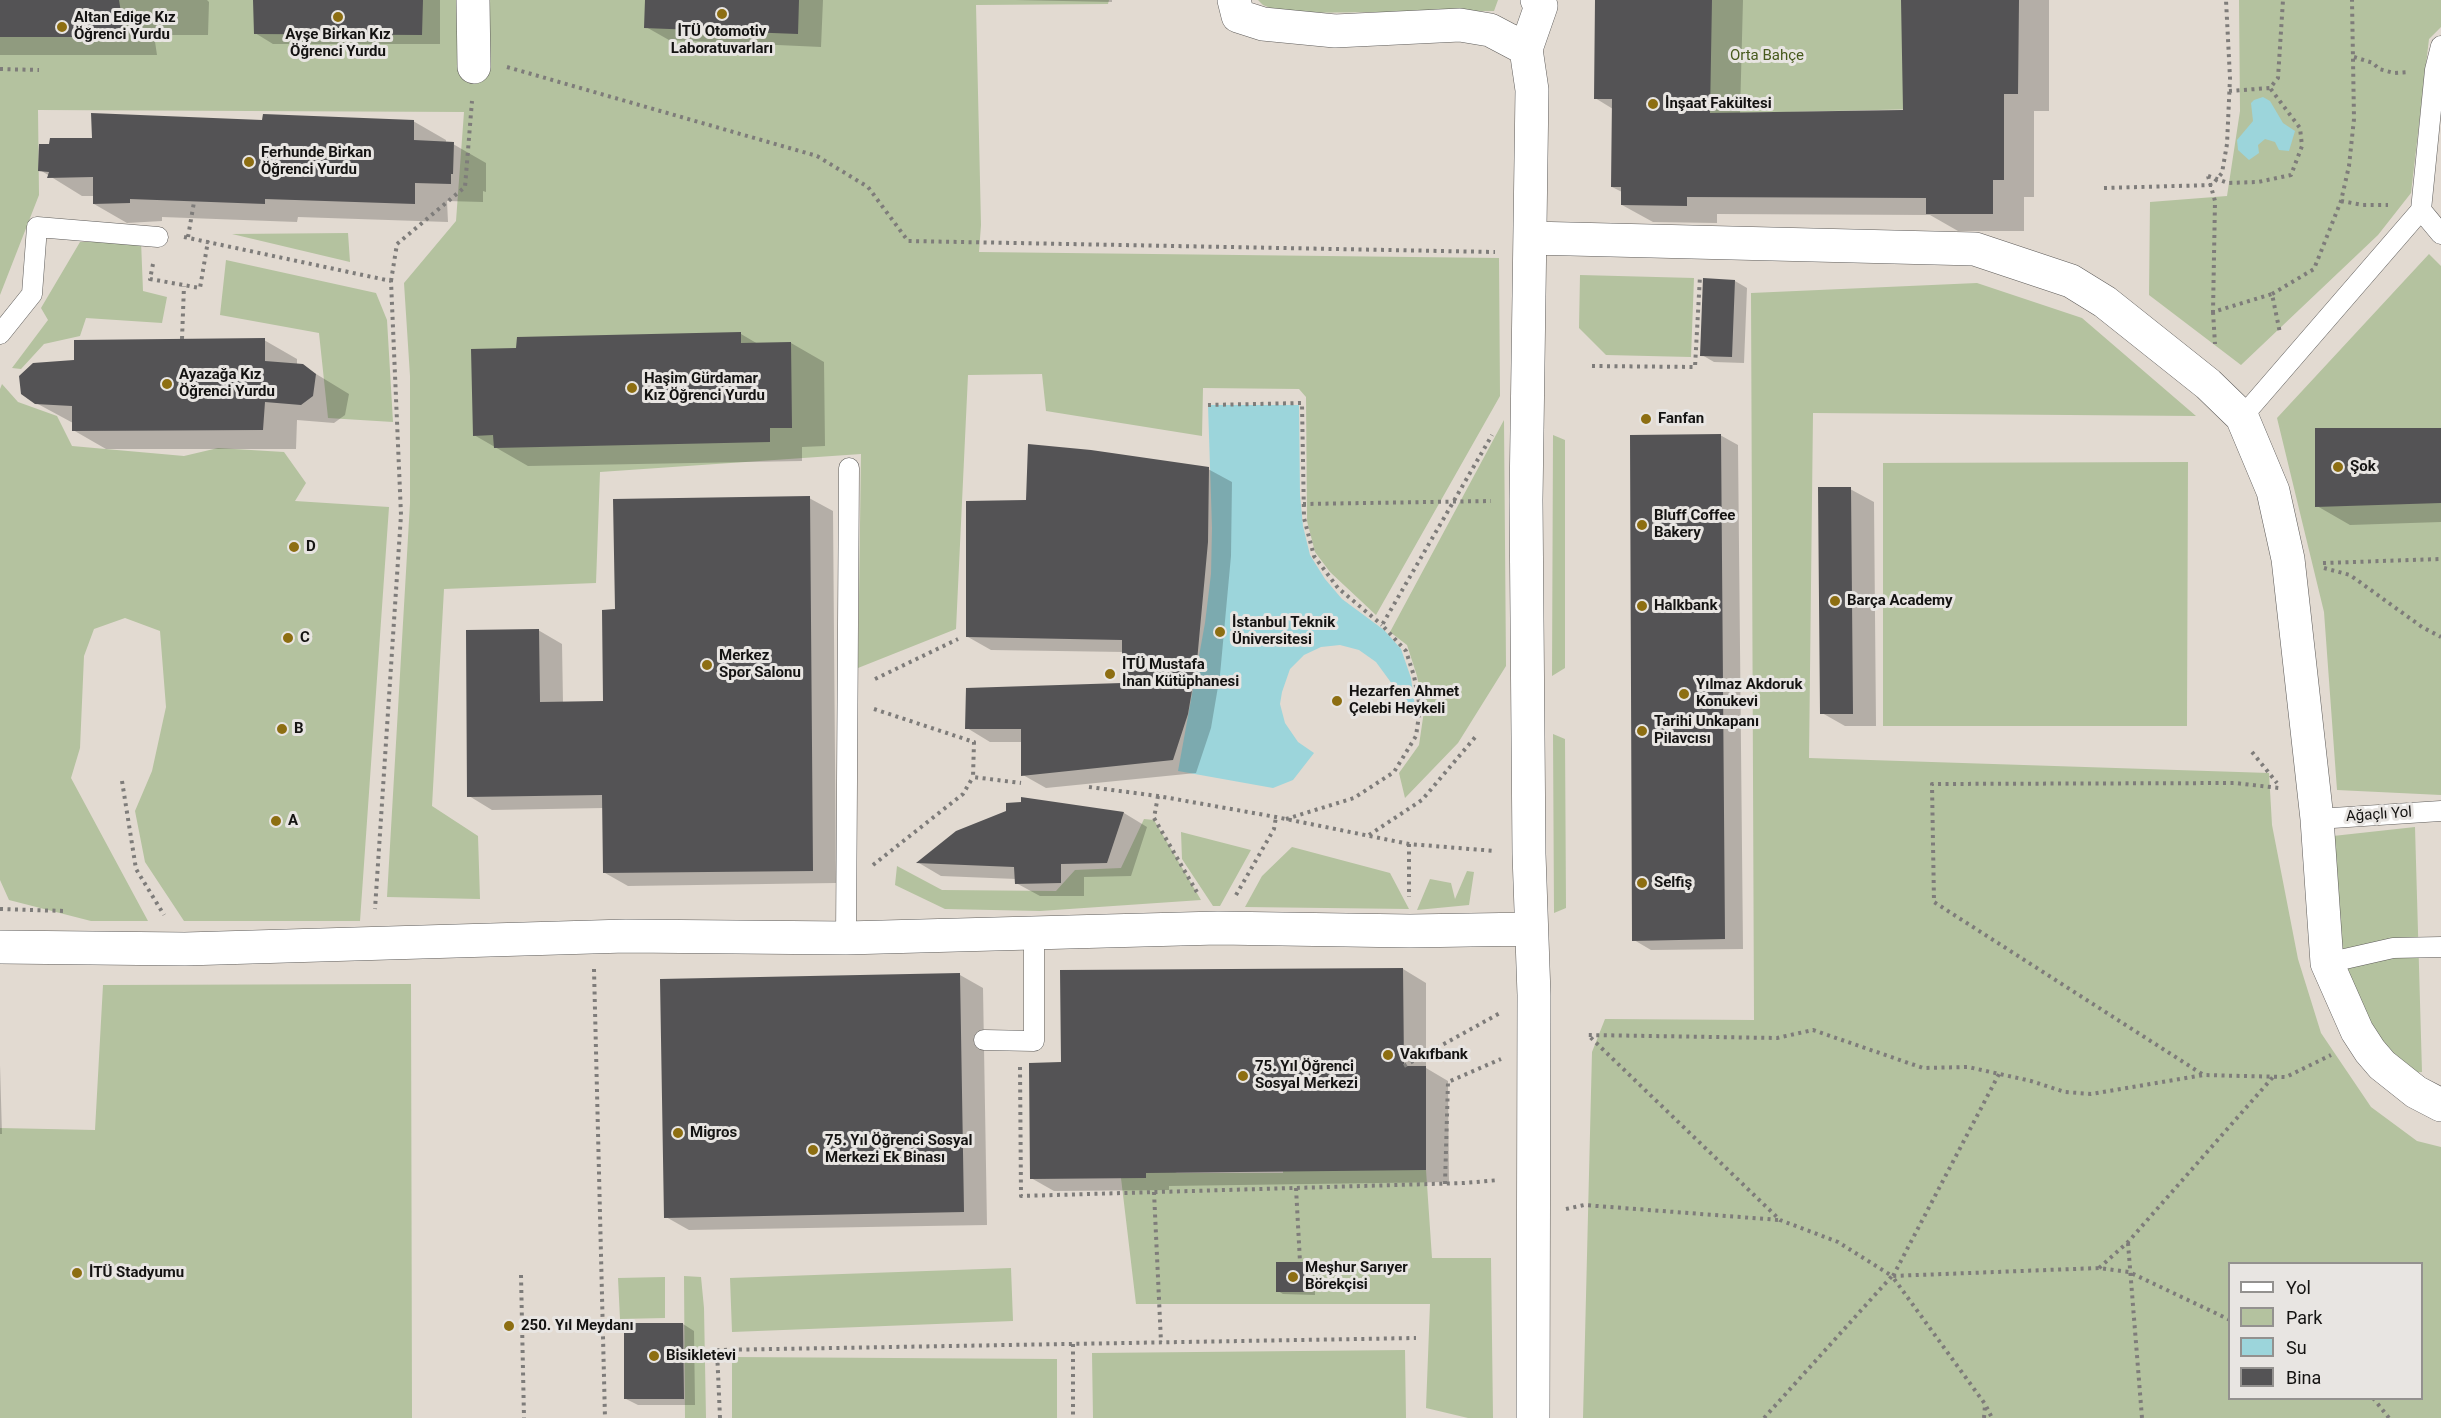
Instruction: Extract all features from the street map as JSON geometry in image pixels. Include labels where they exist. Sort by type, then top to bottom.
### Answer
[{"type":"street","points":[[473,0],[490,67]]},
{"type":"street","points":[[1234,0],[1238,16],[1263,24],[1335,31],[1460,25],[1490,30],[1526,49]]},
{"type":"street","points":[[1533,1418],[1535,1213],[1532,1046],[1534,995],[1529,854],[1526,500],[1532,90],[1526,49],[1541,6],[1538,0]]},
{"type":"street","points":[[1530,245],[1975,249],[2071,281],[2105,302],[2208,384],[2242,417],[2299,561],[2327,963],[2357,1031],[2370,1051],[2382,1065],[2416,1092],[2441,1105]]},
{"type":"street","points":[[0,947],[185,949],[626,936],[846,938],[1218,928],[1410,931],[1531,929]]},
{"type":"lane","points":[[2242,417],[2421,210],[2435,70],[2441,46]]},
{"type":"lane","points":[[2421,210],[2441,234]]},
{"type":"lane","points":[[0,334],[32,294],[36,227],[158,237]]},
{"type":"lane","points":[[846,938],[849,468]]},
{"type":"lane","name":"Ağaçlı Yol","points":[[2317,819],[2441,811]]},
{"type":"lane","points":[[984,1040],[1034,1041],[1034,934]]},
{"type":"lane","points":[[2327,963],[2393,948],[2441,947]]},
{"type":"path","points":[[2104,188],[2210,185],[2222,173],[2227,144],[2229,91],[2226,0]]},
{"type":"path","points":[[2229,91],[2270,88],[2278,78],[2283,0]]},
{"type":"path","points":[[2270,88],[2300,128],[2302,146],[2291,175],[2258,182],[2228,183],[2208,176],[2215,201],[2213,312],[2272,294],[2314,269],[2341,201],[2349,166],[2354,119],[2352,0]]},
{"type":"path","points":[[2354,57],[2373,63],[2379,69],[2394,73],[2435,70]]},
{"type":"path","points":[[375,916],[401,515],[391,281],[397,244],[465,187],[490,67],[817,156],[868,187],[908,241],[1530,245]]},
{"type":"path","points":[[0,69],[39,70]]},
{"type":"path","points":[[2341,201],[2398,205],[2421,210]]},
{"type":"path","points":[[188,237],[194,202]]},
{"type":"path","points":[[208,241],[200,288],[150,279],[159,232],[208,241],[391,281]]},
{"type":"path","points":[[1592,366],[1695,367],[1700,276]]},
{"type":"path","points":[[182,339],[184,286]]},
{"type":"path","points":[[2272,294],[2283,345],[2293,356]]},
{"type":"path","points":[[1208,405],[1302,403],[1303,504],[1314,556],[1338,588],[1382,625],[1406,651],[1414,676],[1420,708],[1416,736],[1394,772],[1354,798],[1286,819]]},
{"type":"path","points":[[1382,625],[1451,502],[1498,425]]},
{"type":"path","points":[[1303,504],[1526,500]]},
{"type":"path","points":[[2299,561],[2441,559]]},
{"type":"path","points":[[2299,561],[2350,575],[2422,627],[2441,637]]},
{"type":"path","points":[[847,696],[958,639]]},
{"type":"path","points":[[845,887],[963,794],[973,777],[974,742],[847,696]]},
{"type":"path","points":[[1368,836],[1422,800],[1477,735]]},
{"type":"path","points":[[2203,1075],[1934,902],[1932,784],[2235,783],[2282,789],[2252,752]]},
{"type":"path","points":[[973,777],[1021,783]]},
{"type":"path","points":[[122,781],[136,869],[185,949]]},
{"type":"path","points":[[1089,787],[1158,796],[1276,817],[1409,844],[1529,854]]},
{"type":"path","points":[[1158,796],[1154,818],[1218,928]]},
{"type":"path","points":[[1218,928],[1274,829],[1276,817]]},
{"type":"path","points":[[1409,844],[1410,931]]},
{"type":"path","points":[[0,909],[70,911]]},
{"type":"path","points":[[151,913],[174,913]]},
{"type":"path","points":[[594,962],[605,1418]]},
{"type":"path","points":[[1404,1066],[1534,995]]},
{"type":"path","points":[[1780,1220],[1588,1035],[1777,1038],[1812,1030],[1923,1068],[1968,1067],[2065,1092],[2091,1094],[2203,1075],[2286,1077],[2334,1053]]},
{"type":"path","points":[[1020,1041],[1021,1196],[1464,1183]]},
{"type":"path","points":[[1444,1184],[1448,1082],[1532,1046]]},
{"type":"path","points":[[1764,1418],[1892,1276],[2000,1074]]},
{"type":"path","points":[[2099,1268],[2128,1242],[2274,1076]]},
{"type":"path","points":[[1296,1188],[1299,1262]]},
{"type":"path","points":[[1154,1192],[1161,1342]]},
{"type":"path","points":[[1535,1213],[1549,1213],[1584,1205],[1780,1220],[1838,1242],[1892,1276],[1985,1404],[1992,1418]]},
{"type":"path","points":[[2128,1242],[2142,1418]]},
{"type":"path","points":[[1892,1276],[2099,1268],[2129,1272],[2228,1320]]},
{"type":"path","points":[[521,1275],[524,1418]]},
{"type":"path","points":[[720,1418],[717,1350],[1416,1338]]},
{"type":"path","points":[[1072,1344],[1073,1418]]},
{"type":"path","points":[[2375,1400],[2389,1418]]},
{"type":"path","points":[[1984,1418],[1985,1404]]},
{"type":"shaded area","name":"İstanbul Teknik Üniversitesi","points":[[0,0],[2441,0],[2441,1418],[0,1418]]},
{"type":"green space","points":[[0,0],[1109,0],[1108,4],[976,5],[981,225],[979,252],[1499,258],[1500,396],[1376,615],[1330,572],[1315,552],[1307,521],[1306,397],[1299,389],[1203,388],[1202,436],[1046,411],[1042,374],[968,375],[956,629],[858,668],[861,454],[600,472],[596,583],[444,589],[432,806],[478,836],[480,899],[387,897],[410,503],[410,376],[404,283],[456,221],[464,112],[38,110],[39,195],[0,295]]},
{"type":"green space","points":[[1258,0],[1498,0],[1494,11],[1282,13],[1263,5]]},
{"type":"green space","name":"Orta Bahçe","points":[[1712,0],[1901,0],[1922,109],[1696,114]]},
{"type":"green space","points":[[2239,0],[2441,0],[2441,27],[2429,39],[2411,193],[2378,235],[2241,365],[2149,295],[2150,202],[2227,196],[2240,111]]},
{"type":"green space","points":[[348,233],[350,262],[232,234]]},
{"type":"green space","points":[[141,241],[143,291],[167,297],[162,323],[86,318],[80,336],[44,344],[21,369],[12,368],[48,320],[41,308],[80,242]]},
{"type":"green space","points":[[2429,254],[2441,266],[2441,795],[2337,790],[2324,612],[2277,418]]},
{"type":"green space","points":[[226,260],[376,293],[387,320],[393,422],[328,418],[319,333],[220,315]]},
{"type":"green space","points":[[1580,275],[1694,278],[1691,357],[1606,355],[1579,328]]},
{"type":"green space","points":[[1977,283],[2082,318],[2196,416],[1813,413],[1809,758],[2269,773],[2272,825],[2298,959],[2321,1033],[2371,1107],[2417,1141],[2441,1147],[2441,1418],[1583,1418],[1592,1052],[1605,1019],[1754,1020],[1751,293]]},
{"type":"green space","points":[[2,384],[18,402],[57,416],[72,446],[184,456],[218,448],[284,452],[306,483],[295,501],[389,507],[360,921],[184,921],[145,862],[135,811],[152,771],[166,707],[160,631],[125,618],[94,629],[84,656],[80,748],[71,778],[148,921],[91,921],[9,900],[0,880],[0,389]]},
{"type":"green space","points":[[1504,420],[1506,666],[1458,743],[1405,798],[1399,773],[1419,745],[1424,711],[1417,676],[1407,645],[1390,632]]},
{"type":"green space","points":[[1553,435],[1565,440],[1565,668],[1552,676]]},
{"type":"green space","points":[[2188,462],[2187,726],[1883,726],[1883,463]]},
{"type":"green space","points":[[1553,734],[1565,739],[1566,908],[1554,913]]},
{"type":"green space","points":[[1144,819],[1154,820],[1201,900],[1040,911],[945,909],[895,885],[897,866],[942,890],[1056,891],[1075,870],[1121,868]]},
{"type":"green space","points":[[2415,827],[2422,1072],[2404,1073],[2381,1041],[2344,975],[2333,836]]},
{"type":"green space","points":[[1181,832],[1251,850],[1220,906],[1213,906],[1182,859]]},
{"type":"green space","points":[[1292,847],[1390,873],[1409,909],[1245,907],[1262,876]]},
{"type":"green space","points":[[1467,871],[1474,872],[1469,905],[1417,910],[1430,879],[1451,883],[1455,899]]},
{"type":"green space","points":[[411,984],[412,1418],[0,1418],[0,1128],[95,1130],[103,985]]},
{"type":"green space","points":[[1283,1153],[1319,1170],[1426,1170],[1432,1258],[1491,1258],[1493,1418],[1468,1418],[1426,1408],[1430,1304],[1136,1304],[1121,1178],[1146,1178],[1146,1157],[1177,1173],[1283,1173]]},
{"type":"green space","points":[[1011,1268],[1013,1321],[732,1332],[730,1278]]},
{"type":"green space","points":[[684,1276],[701,1277],[704,1308],[706,1418],[685,1418]]},
{"type":"green space","points":[[665,1277],[665,1318],[620,1319],[618,1278]]},
{"type":"green space","points":[[1405,1350],[1406,1418],[1093,1418],[1092,1353]]},
{"type":"green space","points":[[732,1357],[1057,1359],[1057,1418],[732,1418]]},
{"type":"water","points":[[2263,97],[2270,101],[2283,123],[2295,131],[2289,151],[2279,150],[2275,142],[2265,139],[2258,145],[2259,153],[2249,160],[2238,150],[2237,140],[2253,121],[2251,103]]},
{"type":"water","points":[[1208,405],[1299,405],[1300,495],[1303,526],[1310,555],[1325,579],[1342,599],[1384,630],[1401,649],[1411,678],[1415,707],[1406,703],[1376,662],[1359,650],[1340,645],[1321,647],[1304,655],[1290,669],[1280,704],[1285,723],[1298,742],[1314,753],[1293,780],[1273,788],[1178,771],[1205,623],[1211,574],[1212,528]]},
{"type":"building","name":"Altan Edige Kız Öğrenci Yurdu","points":[[0,0],[119,0],[125,37],[0,37]]},
{"type":"building","name":"Ayşe Birkan Kız Öğrenci Yurdu","points":[[253,0],[423,0],[422,35],[254,34]]},
{"type":"building","name":"İTÜ Otomotiv Laboratuvarları","points":[[645,0],[799,0],[798,34],[644,28]]},
{"type":"building","name":"İnşaat Fakültesi","points":[[1595,0],[1712,0],[1710,113],[1903,110],[1901,0],[2019,0],[2018,94],[2004,94],[2004,180],[1993,180],[1993,214],[1926,214],[1926,198],[1687,197],[1687,206],[1621,205],[1621,187],[1611,187],[1612,99],[1594,99]]},
{"type":"building","name":"Ferhunde Birkan Öğrenci Yurdu","points":[[91,113],[262,120],[263,114],[414,120],[414,140],[454,142],[453,174],[451,174],[451,184],[415,183],[415,204],[265,199],[265,204],[130,199],[130,203],[93,204],[93,177],[47,178],[49,172],[38,171],[39,144],[49,144],[50,138],[92,138]]},
{"type":"building","points":[[1703,278],[1735,280],[1732,357],[1700,356]]},
{"type":"building","name":"Haşim Gürdamar Kız Öğrenci Yurdu","points":[[741,332],[741,343],[791,342],[792,428],[770,428],[770,442],[494,448],[493,435],[473,436],[471,349],[516,348],[517,337]]},
{"type":"building","name":"Ayazağa Kız Öğrenci Yurdu","points":[[265,338],[265,361],[303,364],[316,374],[313,396],[301,405],[265,402],[263,430],[72,431],[72,406],[35,404],[21,394],[19,376],[33,363],[74,360],[74,340]]},
{"type":"building","points":[[2315,428],[2441,428],[2441,503],[2315,507]]},
{"type":"building","name":"Yılmaz Akdoruk Konukevi","points":[[1721,434],[1725,939],[1632,941],[1630,435]]},
{"type":"building","name":"İTÜ Mustafa İnan Kütüphanesi","points":[[1028,444],[1091,450],[1209,467],[1208,542],[1197,661],[1188,714],[1173,760],[1021,776],[1021,729],[965,729],[966,688],[1122,683],[1122,640],[966,637],[966,501],[1026,500]]},
{"type":"building","points":[[1818,487],[1851,487],[1853,714],[1820,714]]},
{"type":"building","name":"Merkez Spor Salonu","points":[[810,496],[813,871],[603,873],[602,795],[467,797],[466,630],[539,629],[540,702],[603,701],[602,610],[615,609],[613,499]]},
{"type":"building","points":[[1021,797],[1124,812],[1107,863],[1061,864],[1061,883],[1015,884],[1014,867],[916,863],[956,831],[1006,811],[1006,803],[1021,802]]},
{"type":"building","name":"75. Yıl Öğrenci Sosyal Merkezi","points":[[1403,968],[1404,1066],[1426,1066],[1426,1170],[1146,1173],[1146,1178],[1030,1179],[1029,1063],[1061,1062],[1060,970]]},
{"type":"building","name":"75. Yıl Öğrenci Sosyal Merkezi Ek Binası","points":[[960,973],[964,1212],[664,1218],[660,979]]},
{"type":"building","name":"Meşhur Sarıyer Börekçisi","points":[[1276,1262],[1309,1262],[1310,1292],[1276,1292]]},
{"type":"building","name":"Bisikletevi","points":[[624,1323],[683,1323],[684,1399],[624,1399]]},
{"type":"place","name":"İTÜ Otomotiv Laboratuvarları","points":[[722,14]]},
{"type":"place","name":"Ayşe Birkan Kız Öğrenci Yurdu","points":[[338,17]]},
{"type":"place","name":"Altan Edige Kız Öğrenci Yurdu","points":[[62,27]]},
{"type":"place","name":"İnşaat Fakültesi","points":[[1653,104]]},
{"type":"place","name":"Ferhunde Birkan Öğrenci Yurdu","points":[[249,162]]},
{"type":"place","name":"Ayazağa Kız Öğrenci Yurdu","points":[[167,384]]},
{"type":"place","name":"Haşim Gürdamar Kız Öğrenci Yurdu","points":[[632,388]]},
{"type":"place","name":"Fanfan","points":[[1646,419]]},
{"type":"place","name":"Şok","points":[[2338,467]]},
{"type":"place","name":"Bluff Coffee Bakery","points":[[1642,525]]},
{"type":"place","name":"D","points":[[294,547]]},
{"type":"place","name":"Barça Academy","points":[[1835,601]]},
{"type":"place","name":"Halkbank","points":[[1642,606]]},
{"type":"place","name":"İstanbul Teknik Üniversitesi","points":[[1220,632]]},
{"type":"place","name":"C","points":[[288,638]]},
{"type":"place","name":"Merkez Spor Salonu","points":[[707,665]]},
{"type":"place","name":"İTÜ Mustafa İnan Kütüphanesi","points":[[1110,674]]},
{"type":"place","name":"Yılmaz Akdoruk Konukevi","points":[[1684,694]]},
{"type":"place","name":"Hezarfen Ahmet Çelebi Heykeli","points":[[1337,701]]},
{"type":"place","name":"B","points":[[282,729]]},
{"type":"place","name":"Tarihi Unkapanı Pilavcısı","points":[[1642,731]]},
{"type":"place","name":"A","points":[[276,821]]},
{"type":"place","name":"Selfiş","points":[[1642,883]]},
{"type":"place","name":"Vakıfbank","points":[[1388,1055]]},
{"type":"place","name":"75. Yıl Öğrenci Sosyal Merkezi","points":[[1243,1076]]},
{"type":"place","name":"Migros","points":[[678,1133]]},
{"type":"place","name":"75. Yıl Öğrenci Sosyal Merkezi Ek Binası","points":[[813,1150]]},
{"type":"place","name":"İTÜ Stadyumu","points":[[77,1273]]},
{"type":"place","name":"Meşhur Sarıyer Börekçisi","points":[[1293,1277]]},
{"type":"place","name":"250. Yıl Meydanı","points":[[509,1326]]},
{"type":"place","name":"Bisikletevi","points":[[654,1356]]}]
